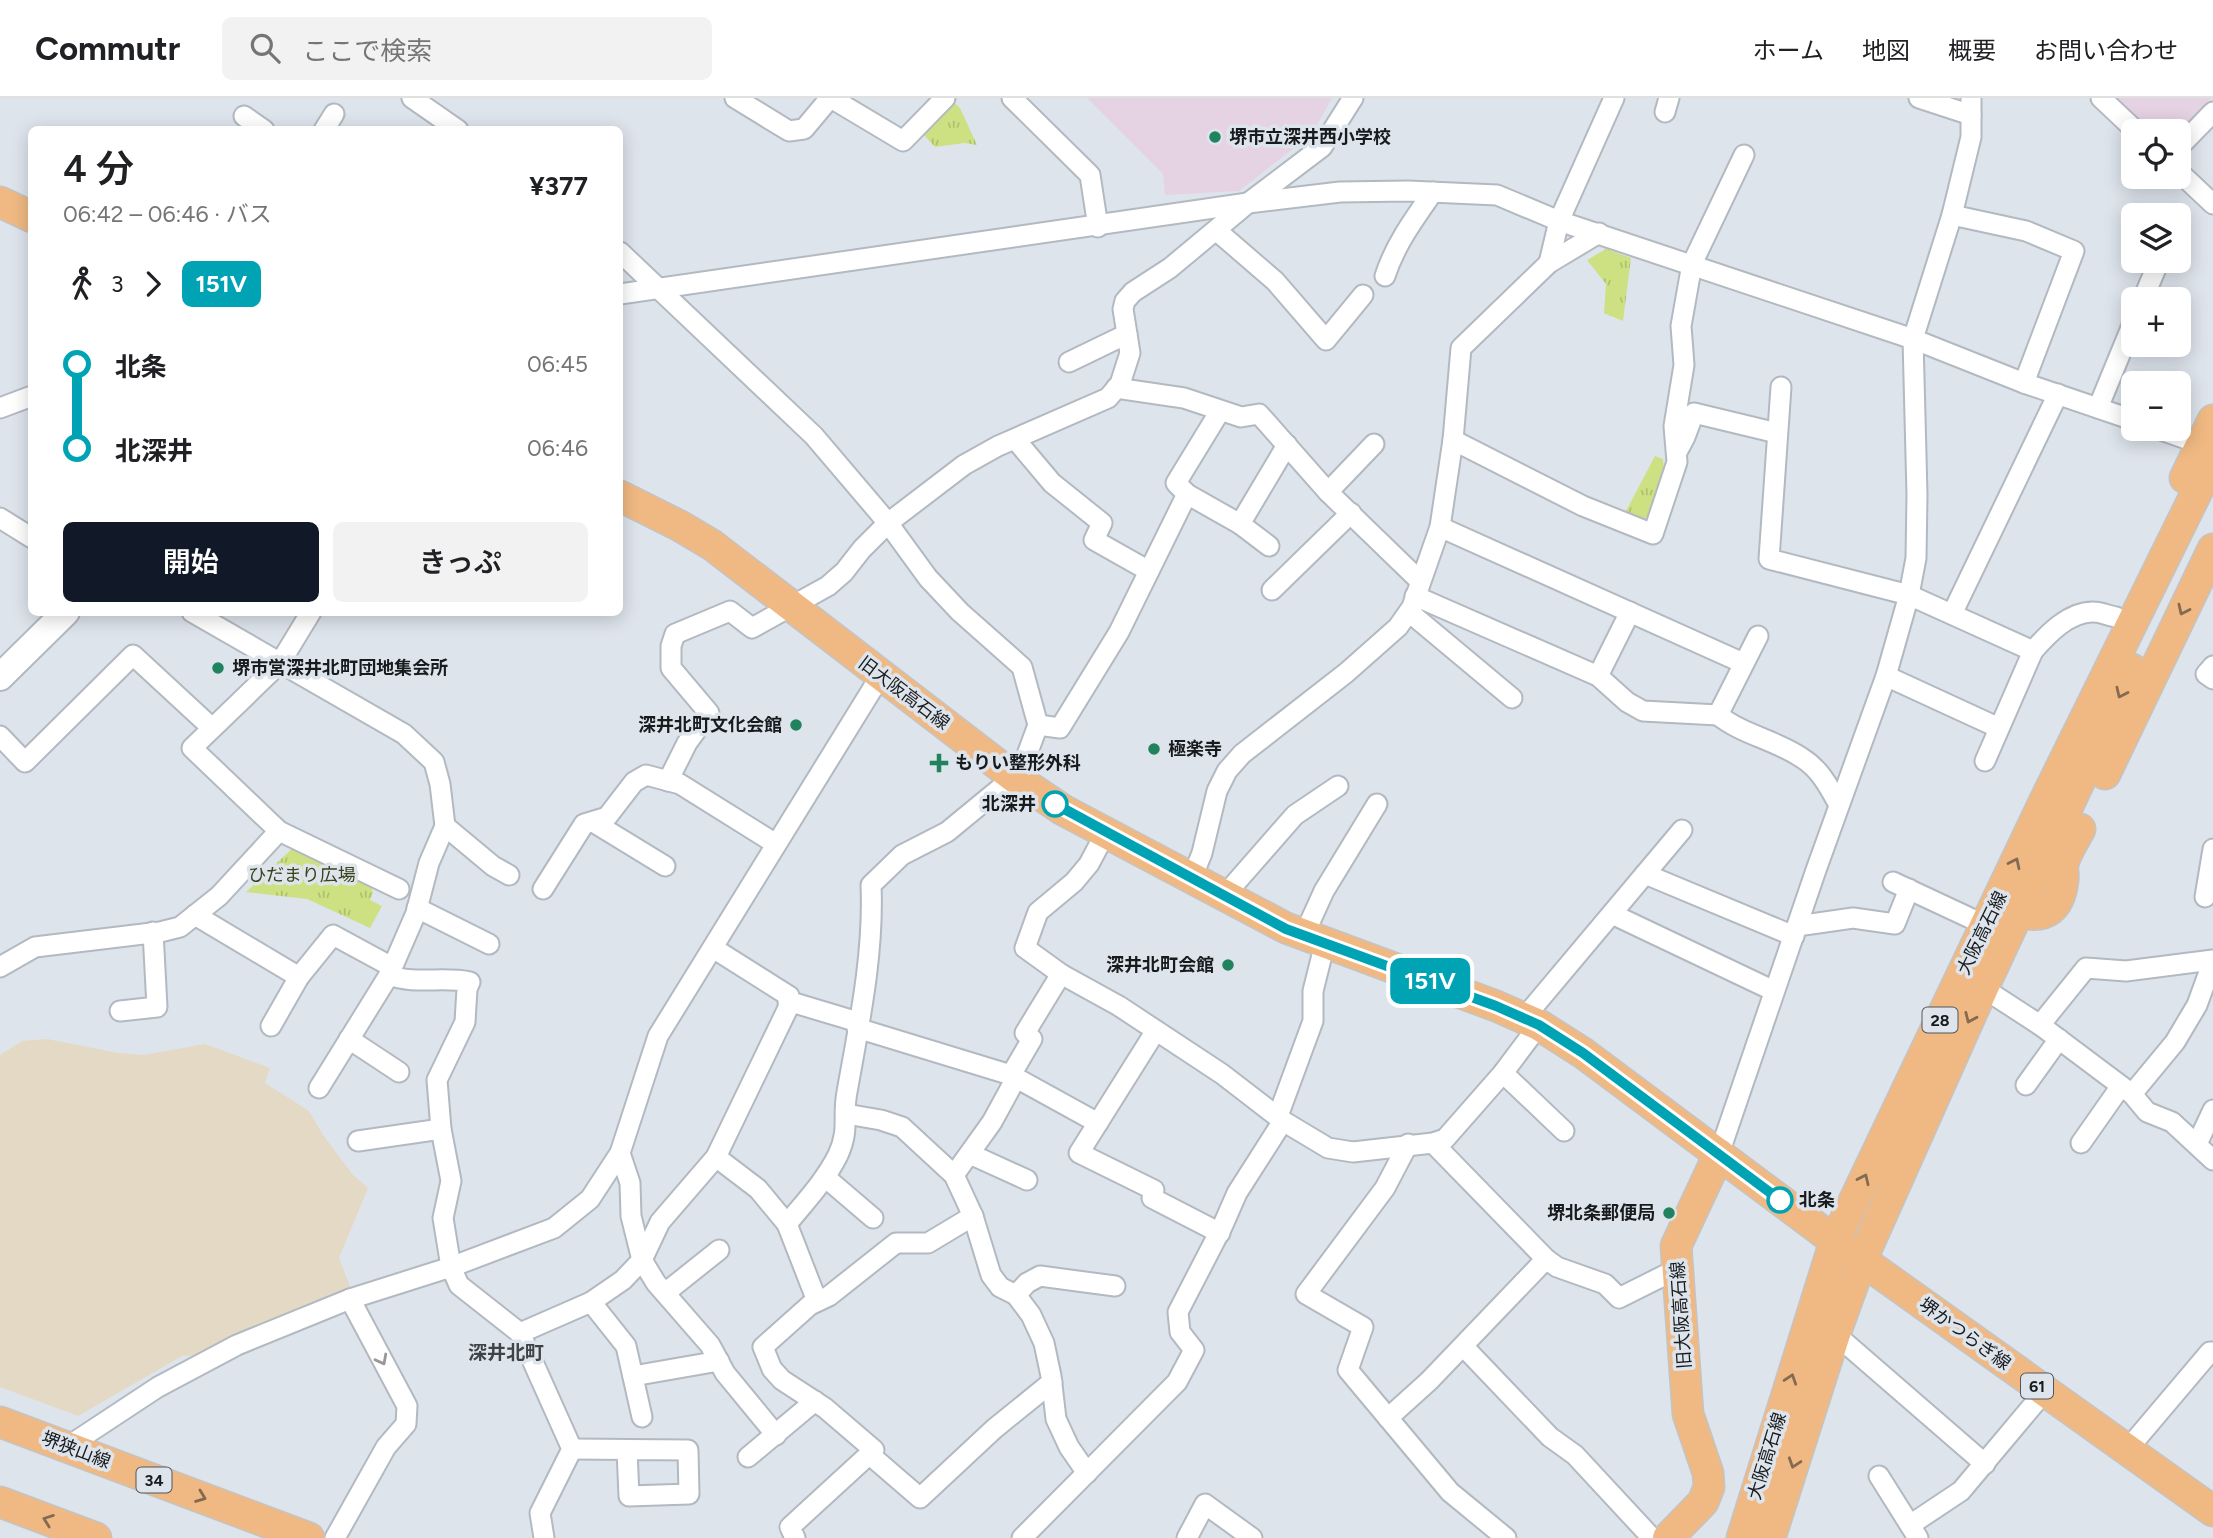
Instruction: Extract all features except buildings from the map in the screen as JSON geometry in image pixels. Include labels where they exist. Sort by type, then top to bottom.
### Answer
[{"type":"main road","points":[[0,202],[28,215]]},
{"type":"main road","points":[[2045,800],[2045,768],[2116,617],[2210,443]]},
{"type":"main road","name":"大阪高石線","points":[[1742,1538],[1835,1241],[2045,800],[2210,443]]},
{"type":"main road","name":"旧大阪高石線","points":[[623,498],[712,545],[1014,777],[1063,810],[1286,929],[1496,1006],[1531,1022],[1583,1053],[1719,1154],[1676,1246],[1688,1414],[1708,1474],[1709,1487],[1703,1502],[1668,1538]]},
{"type":"main road","name":"大阪高石線","points":[[1770,1538],[1835,1334],[1862,1259],[1983,988],[2213,498]]},
{"type":"main road","points":[[2019,912],[2034,916],[2046,913],[2059,900],[2063,864],[2213,549]]},
{"type":"main road","points":[[0,677],[62,616]]},
{"type":"main road","name":"堺かつらぎ線","points":[[1719,1154],[1835,1241],[2213,1511]]},
{"type":"main road","name":"堺狭山線","points":[[0,1422],[309,1538]]},
{"type":"main road","points":[[0,1502],[96,1538]]},
{"type":"street","points":[[412,98],[452,126]]},
{"type":"street","points":[[735,98],[789,131],[804,130],[830,98],[902,141],[945,98]]},
{"type":"street","points":[[1012,98],[1090,175],[1098,227]]},
{"type":"street","points":[[668,781],[687,743],[709,713],[671,668],[671,646],[675,634],[730,611],[752,628],[828,586],[888,523],[964,466],[1015,439],[1108,397],[1127,368],[1130,353],[1123,309],[1125,301],[1133,292],[1170,268],[1248,203],[1322,147],[1353,98]]},
{"type":"street","points":[[1719,1154],[1886,676],[1909,595],[1916,558],[1917,495],[1913,339],[1952,215],[1970,137],[1971,107],[1920,98]]},
{"type":"street","points":[[2101,98],[2123,119]]},
{"type":"street","points":[[1549,264],[1559,221],[1612,99]]},
{"type":"street","points":[[2191,135],[2213,112]]},
{"type":"street","points":[[244,116],[258,126]]},
{"type":"street","points":[[1453,440],[1583,506],[1653,534],[1677,462],[1674,426],[1684,365],[1681,326],[1692,264],[1744,155]]},
{"type":"street","points":[[2191,181],[2210,195]]},
{"type":"street","points":[[623,295],[1248,203],[1340,192],[1497,195],[1559,221],[1913,339],[2024,383],[2121,416]]},
{"type":"street","points":[[1385,276],[1391,258],[1405,233],[1433,192]]},
{"type":"street","points":[[1952,215],[2026,231],[2074,251],[2024,383]]},
{"type":"street","points":[[1217,231],[1275,281],[1326,340],[1363,295]]},
{"type":"street","points":[[1192,878],[1202,853],[1217,791],[1227,771],[1242,754],[1346,673],[1398,626],[1415,596],[1440,527],[1453,440],[1461,348],[1549,264],[1599,233]]},
{"type":"street","points":[[623,255],[814,436],[888,523],[928,578],[960,612],[1022,667],[1038,725],[1025,760],[1014,777],[947,832],[902,855],[871,885],[869,965],[846,1097],[847,1130],[838,1155],[825,1177],[787,1224]]},
{"type":"street","points":[[1069,362],[1127,334]]},
{"type":"street","points":[[2098,408],[2121,352]]},
{"type":"street","points":[[1781,387],[1769,559],[1909,595],[2033,652]]},
{"type":"street","points":[[1116,388],[1184,398],[1241,417],[1259,414],[1328,492],[1351,513],[1415,596],[1512,698]]},
{"type":"street","points":[[1952,614],[2058,394]]},
{"type":"street","points":[[0,408],[28,398]]},
{"type":"street","points":[[1220,411],[1176,483],[1187,494],[1240,524],[1269,546]]},
{"type":"street","points":[[1676,452],[1694,413],[1777,433]]},
{"type":"street","points":[[2191,438],[2210,443]]},
{"type":"street","points":[[1015,439],[1052,483],[1102,523],[1094,540],[1149,572]]},
{"type":"street","points":[[1328,492],[1374,444]]},
{"type":"street","points":[[1240,524],[1287,445]]},
{"type":"street","points":[[1038,725],[1060,728],[1119,632],[1187,494]]},
{"type":"street","points":[[1272,590],[1351,513]]},
{"type":"street","points":[[0,518],[28,536]]},
{"type":"street","points":[[1440,527],[1743,663]]},
{"type":"street","points":[[1415,596],[1598,676],[1627,702],[1643,710],[1718,715],[1732,726],[1802,757],[1822,775],[1839,805]]},
{"type":"street","points":[[1985,761],[2033,652],[2047,634],[2071,618],[2093,611],[2116,617]]},
{"type":"street","points":[[1598,676],[1630,612]]},
{"type":"street","points":[[199,616],[404,734],[434,762],[440,784],[445,826],[429,863],[417,908],[390,971],[319,1088]]},
{"type":"street","points":[[309,616],[280,663],[192,748],[279,831],[399,889]]},
{"type":"street","points":[[1718,715],[1758,636]]},
{"type":"street","points":[[0,736],[25,762],[133,655],[212,728]]},
{"type":"street","points":[[2213,666],[2206,674],[2213,679]]},
{"type":"street","points":[[67,1447],[158,1387],[237,1345],[350,1299],[451,1268],[554,1228],[590,1199],[620,1153],[658,1036],[881,675]]},
{"type":"street","points":[[1886,676],[2000,728]]},
{"type":"street","points":[[542,889],[584,824],[607,817],[634,782],[646,775],[680,784],[776,844]]},
{"type":"street","points":[[1224,896],[1295,815],[1338,786]]},
{"type":"street","points":[[1022,1538],[1177,1382],[1194,1350],[1180,1332],[1178,1312],[1220,1233],[1237,1194],[1280,1119],[1313,1021],[1315,939],[1324,891],[1377,804]]},
{"type":"street","points":[[593,822],[665,866]]},
{"type":"street","points":[[445,826],[493,866],[509,875]]},
{"type":"street","points":[[1106,832],[1089,864],[1074,882],[1038,912],[1025,947],[1061,974],[1119,1006],[1155,1032],[1222,1073],[1280,1119],[1328,1147],[1353,1152],[1433,1143],[1445,1139],[1503,1073],[1531,1022],[1612,914],[1682,830]]},
{"type":"street","points":[[0,967],[35,947],[153,933],[180,927],[219,896],[279,831]]},
{"type":"street","points":[[2205,897],[2213,849]]},
{"type":"street","points":[[1644,874],[1795,931],[1853,918],[1895,924],[1901,886],[1985,925]]},
{"type":"street","points":[[417,908],[489,944]]},
{"type":"street","points":[[1612,914],[1774,991]]},
{"type":"street","points":[[195,915],[299,977]]},
{"type":"street","points":[[120,1011],[157,1007],[153,933]]},
{"type":"street","points":[[271,1026],[299,977],[333,936],[403,980],[456,979],[470,982],[467,989],[466,1022],[437,1080],[441,1129],[452,1181],[443,1218],[451,1268],[459,1285],[520,1333],[572,1449]]},
{"type":"street","points":[[520,1333],[592,1302],[623,1280],[642,1260],[660,1222],[716,1157],[788,1008],[789,996],[713,948]]},
{"type":"street","points":[[2040,1025],[2086,968],[2126,971],[2213,961],[2197,1005],[2180,1033],[2081,1143]]},
{"type":"street","points":[[954,1175],[992,1122],[1032,1039],[1026,1033],[1061,974]]},
{"type":"street","points":[[1983,988],[2059,1039],[2126,1090],[2147,1112],[2172,1122],[2213,1160]]},
{"type":"street","points":[[788,1001],[1014,1077],[1098,1124]]},
{"type":"street","points":[[1155,1032],[1079,1153],[1154,1190],[1152,1198],[1220,1233]]},
{"type":"street","points":[[349,1039],[400,1072]]},
{"type":"street","points":[[2026,1085],[2059,1039]]},
{"type":"street","points":[[1503,1073],[1564,1131]]},
{"type":"street","points":[[2197,1144],[2213,1110]]},
{"type":"street","points":[[846,1114],[881,1119],[902,1127],[954,1175],[973,1216],[991,1275],[1000,1287],[1016,1295],[1031,1315],[1044,1343],[1056,1419],[1069,1447],[1087,1473]]},
{"type":"street","points":[[358,1141],[441,1129]]},
{"type":"street","points":[[1433,1143],[1545,1259],[1557,1268],[1605,1284],[1619,1298],[1677,1269]]},
{"type":"street","points":[[1408,1144],[1385,1188],[1306,1294],[1363,1327],[1348,1370],[1450,1492],[1506,1538]]},
{"type":"street","points":[[620,1153],[630,1183],[631,1216],[642,1260],[656,1283],[710,1345],[725,1373],[776,1435]]},
{"type":"street","points":[[970,1154],[1027,1180]]},
{"type":"street","points":[[716,1157],[758,1189],[787,1224],[817,1301]]},
{"type":"street","points":[[825,1177],[873,1217]]},
{"type":"street","points":[[795,1538],[790,1527],[874,1450],[815,1401],[782,1380],[772,1369],[763,1348],[817,1301],[829,1296],[896,1243],[928,1243],[973,1216]]},
{"type":"street","points":[[665,1293],[719,1250]]},
{"type":"street","points":[[1388,1418],[1429,1381],[1545,1259]]},
{"type":"street","points":[[1016,1295],[1027,1283],[1040,1276],[1115,1286]]},
{"type":"street","points":[[335,1538],[386,1447],[405,1424],[407,1406],[350,1299]]},
{"type":"street","points":[[592,1302],[626,1346],[642,1417]]},
{"type":"street","points":[[1835,1334],[1984,1464]]},
{"type":"street","points":[[1463,1346],[1550,1437],[1576,1455],[1652,1538]]},
{"type":"street","points":[[2127,1450],[2210,1352],[2213,1352]]},
{"type":"street","points":[[633,1376],[719,1361]]},
{"type":"street","points":[[869,1454],[920,1498],[994,1429],[1052,1382]]},
{"type":"street","points":[[1879,1476],[1914,1532],[1961,1490],[2045,1391]]},
{"type":"street","points":[[747,1457],[815,1401]]},
{"type":"street","points":[[572,1449],[627,1450]]},
{"type":"street","points":[[544,1538],[540,1513],[572,1449]]},
{"type":"street","points":[[1187,1538],[1205,1504],[1252,1538]]},
{"type":"shaded area","name":"堺市立深井西小学校","points":[[1087,98],[1332,98],[1317,125],[1294,148],[1239,191],[1165,195],[1163,174]]},
{"type":"shaded area","points":[[2116,98],[2211,98],[2191,119],[2139,119]]},
{"type":"shaded area","points":[[47,1039],[118,1053],[144,1055],[205,1044],[270,1068],[265,1083],[309,1111],[353,1175],[368,1188],[339,1258],[351,1289],[277,1317],[201,1355],[182,1356],[78,1416],[0,1387],[0,1055],[22,1041]]},
{"type":"green space","points":[[953,101],[960,108],[977,145],[965,143],[935,147],[922,133]]},
{"type":"green space","points":[[1606,249],[1631,258],[1623,321],[1604,313],[1606,284],[1587,260]]},
{"type":"green space","points":[[1655,456],[1663,459],[1664,469],[1649,516],[1641,520],[1625,513]]},
{"type":"green space","name":"ひだまり広場","points":[[296,845],[370,883],[373,893],[370,900],[382,906],[370,928],[307,899],[246,892]]},
{"type":"bus line","name":"151V","points":[[1055,804],[1286,929],[1496,1006],[1539,1025],[1583,1053],[1780,1200]]},
{"type":"place","name":"堺市立深井西小学校","points":[[1215,137]]},
{"type":"place","name":"堺市営深井北町団地集会所","points":[[218,668]]},
{"type":"place","name":"深井北町文化会館","points":[[796,725]]},
{"type":"place","name":"極楽寺","points":[[1154,749]]},
{"type":"place","name":"もりい整形外科","points":[[939,763]]},
{"type":"place","name":"北深井","points":[[1055,804]]},
{"type":"place","name":"深井北町会館","points":[[1228,965]]},
{"type":"place","name":"北条","points":[[1780,1200]]},
{"type":"place","name":"堺北条郵便局","points":[[1669,1213]]},
{"type":"district","name":"深井北町","points":[[506,1352]]}]
